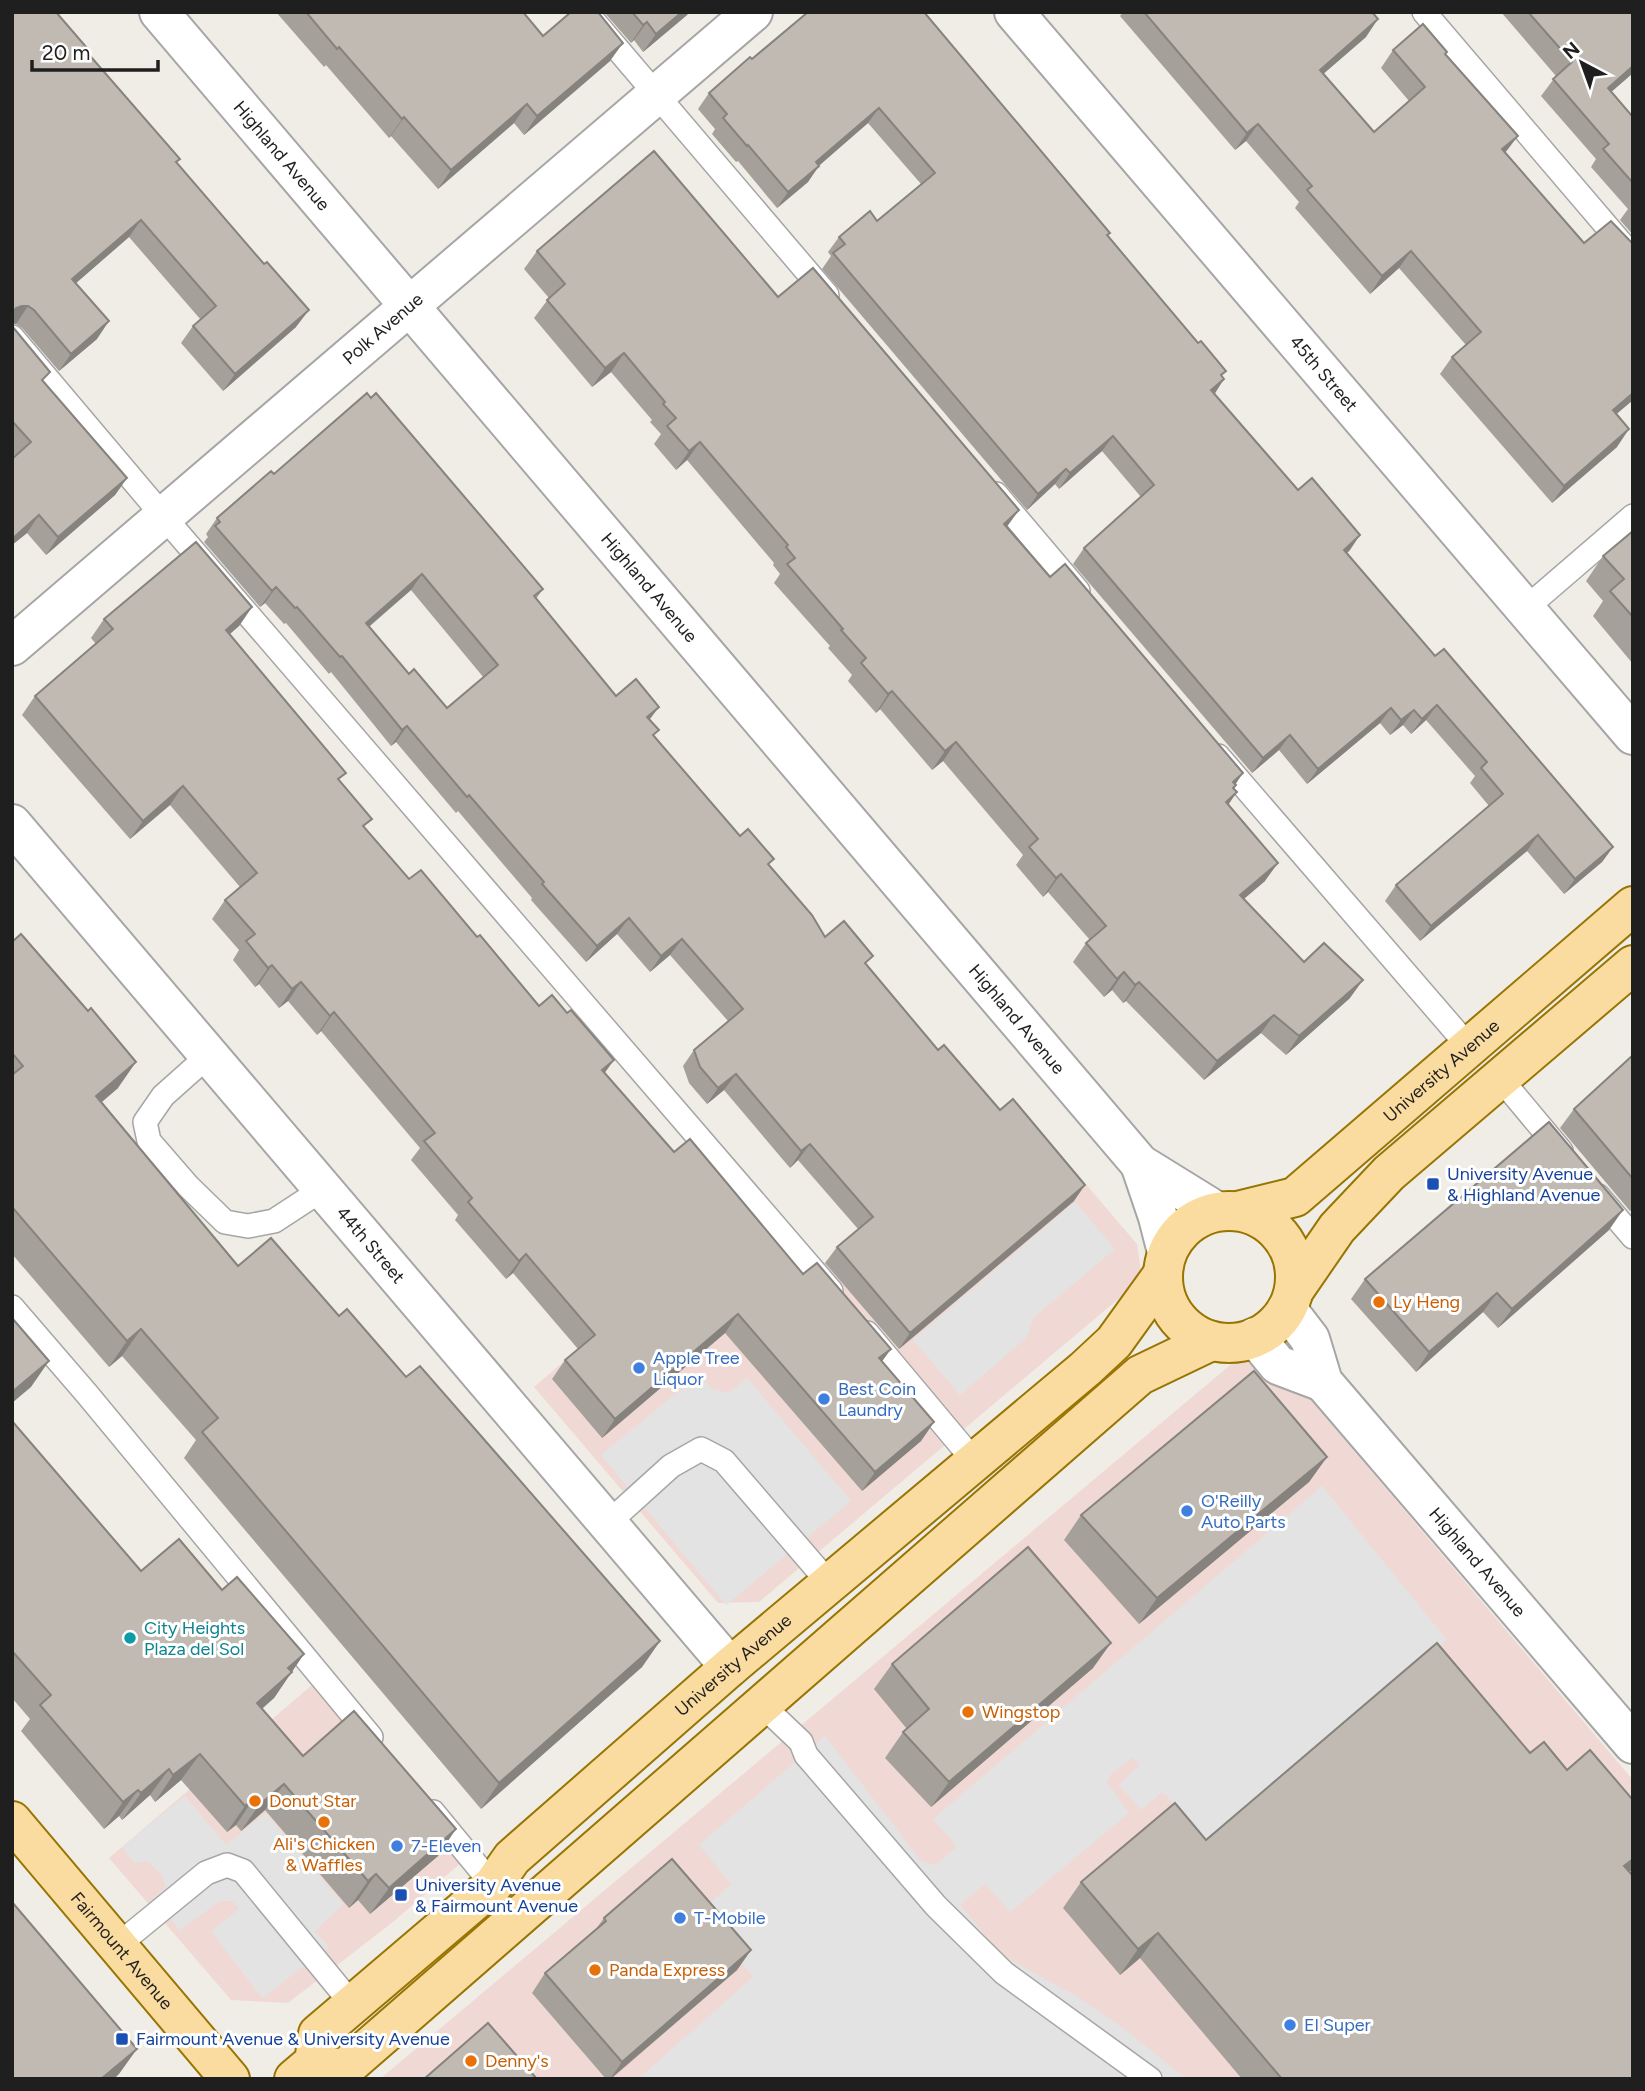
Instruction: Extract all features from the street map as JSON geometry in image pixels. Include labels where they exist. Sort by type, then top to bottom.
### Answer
[{"type":"main road","name":"University Avenue","points":[[1227,1211],[1295,1197],[1633,906]]},
{"type":"main road","points":[[1291,1299],[1295,1267],[1289,1246],[1276,1229],[1259,1217],[1227,1211],[1196,1219],[1179,1234],[1165,1263],[1165,1296],[1175,1316],[1191,1331],[1211,1341],[1234,1343],[1255,1338],[1273,1326],[1291,1299],[1337,1228],[1389,1172],[1633,965]]},
{"type":"main road","name":"University Avenue","points":[[1165,1263],[1114,1342],[1086,1369],[730,1667],[512,1858],[493,1885],[318,2034],[304,2070],[343,2070],[1140,1375],[1211,1341]]},
{"type":"main road","points":[[762,1705],[761,1679],[826,1623],[829,1583]]},
{"type":"main road","name":"Fairmount Avenue","points":[[12,1821],[230,2079]]},
{"type":"street","name":"Highland Avenue","points":[[159,12],[1140,1164],[1227,1211]]},
{"type":"street","name":"Polk Avenue","points":[[12,646],[753,12]]},
{"type":"street","name":"45th Street","points":[[1014,12],[1633,735]]},
{"type":"street","name":"44th Street","points":[[12,824],[730,1667]]},
{"type":"street","name":"Highland Avenue","points":[[1140,1164],[1158,1217],[1165,1263]]},
{"type":"street","name":"Highland Avenue","points":[[1291,1299],[1310,1339],[1323,1382],[1633,1744]]},
{"type":"street","name":"Highland Avenue","points":[[1255,1338],[1278,1364],[1323,1382]]},
{"type":"lane","points":[[586,12],[844,315]]},
{"type":"lane","points":[[1424,12],[1633,257]]},
{"type":"lane","points":[[12,337],[975,1462]]},
{"type":"lane","points":[[978,473],[1094,610]]},
{"type":"lane","points":[[1525,609],[1633,516]]},
{"type":"lane","points":[[1202,736],[1470,1048]]},
{"type":"lane","points":[[209,1055],[163,1096],[145,1122],[149,1141],[188,1186],[225,1222],[248,1226],[274,1221],[323,1189]]},
{"type":"lane","points":[[1500,1078],[1633,1237]]},
{"type":"lane","points":[[12,1307],[385,1754]]},
{"type":"lane","points":[[608,1524],[671,1466],[701,1449],[724,1461],[829,1583]]},
{"type":"lane","points":[[762,1705],[801,1742],[806,1755],[936,1906],[1004,1973],[1150,2079]]},
{"type":"lane","points":[[419,1796],[493,1885]]},
{"type":"lane","points":[[118,1945],[206,1873],[227,1865],[243,1871],[352,2004]]},
{"type":"shaded area","points":[[1015,1101],[1137,1244],[1142,1279],[759,1602],[718,1603],[534,1387],[745,1206],[808,1277]]},
{"type":"shaded area","points":[[1075,1202],[1115,1249],[1033,1318],[1027,1337],[960,1395],[913,1340]]},
{"type":"shaded area","points":[[1260,1340],[1633,1780],[1633,2079],[380,2079]]},
{"type":"shaded area","points":[[699,1374],[712,1389],[729,1393],[747,1378],[851,1501],[726,1605],[601,1455]]},
{"type":"shaded area","points":[[1322,1486],[1447,1640],[1206,1844],[1166,1795],[1161,1793],[1141,1810],[1119,1785],[1139,1766],[1132,1758],[1111,1774],[1107,1782],[1129,1813],[1010,1912],[985,1884],[960,1905],[1002,1955],[1078,1997],[1127,2031],[1186,2079],[638,2079],[753,1977],[700,1912],[731,1884],[699,1845],[825,1736],[921,1861],[935,1865],[957,1847],[933,1819]]},
{"type":"shaded area","points":[[312,1685],[463,1861],[393,1922],[288,2003],[231,2000],[109,1858]]},
{"type":"shaded area","points":[[185,1796],[226,1845],[266,1813],[343,1904],[315,1931],[329,1947],[262,1998],[211,1931],[239,1909],[232,1901],[220,1901],[180,1930],[153,1899],[166,1887],[162,1875],[147,1861],[134,1863],[122,1847]]},
{"type":"building","points":[[12,12],[56,12],[87,48],[85,50],[180,159],[176,162],[264,264],[267,262],[309,310],[235,374],[193,326],[216,306],[141,220],[72,279],[109,321],[71,354],[34,310],[22,306],[16,308],[12,314]]},
{"type":"building","points":[[306,12],[523,12],[543,36],[571,12],[598,12],[623,43],[537,116],[527,104],[451,170],[339,47],[337,49]]},
{"type":"building","points":[[632,12],[682,12],[656,34],[647,22],[643,25]]},
{"type":"building","points":[[808,12],[924,12],[1110,233],[1107,235],[1198,343],[1201,341],[1226,371],[1221,375],[1224,379],[1211,390],[1298,490],[1312,478],[1360,535],[1344,550],[1435,656],[1444,649],[1613,847],[1575,879],[1538,835],[1431,926],[1396,885],[1503,794],[1481,768],[1487,762],[1437,705],[1422,719],[1414,710],[1401,720],[1391,708],[1318,769],[1290,735],[1263,758],[1084,548],[1154,485],[1113,436],[1070,473],[1066,469],[1038,494],[833,253],[845,244],[839,237],[870,211],[877,221],[935,173],[879,108],[816,162],[819,166],[788,192],[723,118],[727,114],[709,93]]},
{"type":"building","points":[[1144,12],[1372,12],[1378,19],[1320,70],[1374,132],[1425,87],[1393,50],[1423,24],[1447,52],[1445,54],[1518,136],[1502,149],[1584,243],[1611,221],[1633,244],[1633,393],[1613,410],[1629,429],[1564,486],[1452,357],[1481,332],[1411,251],[1382,276],[1307,190],[1312,186],[1258,124],[1247,133]]},
{"type":"building","points":[[1528,12],[1633,12],[1633,66],[1608,88],[1633,117],[1633,183],[1603,149],[1609,144],[1553,79],[1572,62]]},
{"type":"building","points":[[654,151],[778,297],[813,268],[1019,510],[1004,524],[1050,577],[1065,564],[1243,773],[1233,782],[1236,785],[1233,788],[1237,792],[1226,802],[1278,863],[1240,895],[1304,962],[1324,943],[1363,980],[1299,1036],[1274,1015],[1217,1061],[1139,982],[1135,985],[1124,972],[1117,979],[1086,943],[1106,926],[1061,874],[1056,878],[1029,847],[1038,839],[956,742],[945,751],[892,691],[888,694],[861,663],[866,658],[787,564],[795,558],[786,547],[788,545],[700,442],[689,451],[667,426],[676,418],[624,353],[605,368],[547,300],[565,284],[537,251]]},
{"type":"building","points":[[12,326],[50,372],[42,380],[127,478],[58,537],[39,515],[12,539],[12,459],[31,442],[12,421]]},
{"type":"building","points":[[367,393],[371,398],[376,393],[543,589],[534,596],[616,696],[636,679],[659,707],[647,717],[659,730],[653,735],[740,836],[748,829],[774,859],[768,864],[812,915],[825,937],[844,921],[873,956],[865,963],[938,1050],[944,1045],[1000,1110],[1013,1099],[1085,1185],[910,1333],[837,1247],[873,1217],[810,1144],[801,1151],[736,1074],[718,1088],[700,1067],[694,1050],[743,1009],[682,939],[661,956],[629,918],[597,946],[407,726],[402,730],[342,656],[340,657],[276,587],[272,591],[215,526],[220,522],[217,518],[271,471],[274,474]],"holes":[[[422,574],[498,665],[447,708],[414,669],[409,674],[366,623]]]},
{"type":"building","points":[[1633,531],[1633,617],[1610,591],[1624,579],[1603,556]]},
{"type":"building","points":[[196,542],[252,607],[226,630],[346,773],[338,779],[372,819],[363,826],[409,879],[421,870],[539,1006],[552,995],[567,1013],[571,1010],[614,1060],[602,1070],[674,1152],[690,1139],[803,1274],[817,1263],[891,1349],[879,1358],[934,1422],[875,1472],[738,1314],[615,1419],[565,1360],[595,1335],[526,1254],[519,1261],[468,1202],[472,1198],[424,1141],[435,1133],[334,1012],[330,1016],[301,982],[292,989],[272,965],[268,968],[246,941],[255,934],[225,900],[257,873],[183,786],[143,821],[35,696],[113,629],[104,619]]},
{"type":"building","points":[[21,934],[88,1011],[91,1008],[136,1062],[96,1096],[238,1266],[271,1238],[339,1316],[347,1309],[406,1377],[420,1366],[660,1641],[499,1783],[202,1432],[218,1418],[141,1329],[127,1341],[12,1207],[12,1075],[23,1066],[12,1053],[12,942]]},
{"type":"building","points":[[1633,1055],[1633,1179],[1574,1109]]},
{"type":"building","points":[[1549,1122],[1623,1210],[1512,1309],[1497,1293],[1429,1352],[1365,1279]]},
{"type":"building","points":[[12,1318],[49,1361],[12,1392]]},
{"type":"building","name":"O'Reilly Auto Parts","points":[[1254,1371],[1327,1457],[1157,1598],[1081,1515]]},
{"type":"building","points":[[12,1421],[141,1571],[179,1539],[222,1590],[237,1577],[304,1654],[288,1668],[292,1672],[257,1703],[303,1756],[354,1711],[456,1829],[389,1888],[376,1874],[368,1881],[284,1784],[259,1805],[254,1798],[245,1806],[200,1754],[173,1775],[169,1769],[141,1793],[138,1790],[123,1802],[40,1705],[51,1695],[12,1651]]},
{"type":"building","name":"Wingstop","points":[[1028,1547],[1111,1643],[949,1782],[903,1732],[929,1709],[892,1664]]},
{"type":"building","points":[[1437,1643],[1530,1753],[1544,1742],[1567,1770],[1590,1750],[1633,1800],[1633,1859],[1624,1866],[1633,1876],[1633,2079],[1282,2079],[1158,1933],[1138,1949],[1081,1882],[1175,1803],[1206,1840]]},
{"type":"building","points":[[672,1859],[751,1950],[622,2062],[545,1973]]},
{"type":"building","points":[[12,1902],[137,2049],[101,2079],[12,2079]]},
{"type":"building","points":[[488,2023],[537,2079],[424,2079]]},
{"type":"place","name":"University Avenue & Highland Avenue","points":[[1433,1184]]},
{"type":"place","name":"Ly Heng","points":[[1379,1302]]},
{"type":"place","name":"Apple Tree Liquor","points":[[639,1368]]},
{"type":"place","name":"Best Coin Laundry","points":[[824,1399]]},
{"type":"place","name":"O'Reilly Auto Parts","points":[[1187,1511]]},
{"type":"place","name":"City Heights Plaza del Sol","points":[[130,1638]]},
{"type":"place","name":"Wingstop","points":[[968,1712]]},
{"type":"place","name":"Donut Star","points":[[255,1801]]},
{"type":"place","name":"Ali's Chicken & Waffles","points":[[324,1822]]},
{"type":"place","name":"7-Eleven","points":[[397,1846]]},
{"type":"place","name":"University Avenue & Fairmount Avenue","points":[[401,1895]]},
{"type":"place","name":"T-Mobile","points":[[680,1918]]},
{"type":"place","name":"Panda Express","points":[[595,1970]]},
{"type":"place","name":"El Super","points":[[1290,2025]]},
{"type":"place","name":"Fairmount Avenue & University Avenue","points":[[122,2039]]},
{"type":"place","name":"Denny's","points":[[471,2061]]}]
